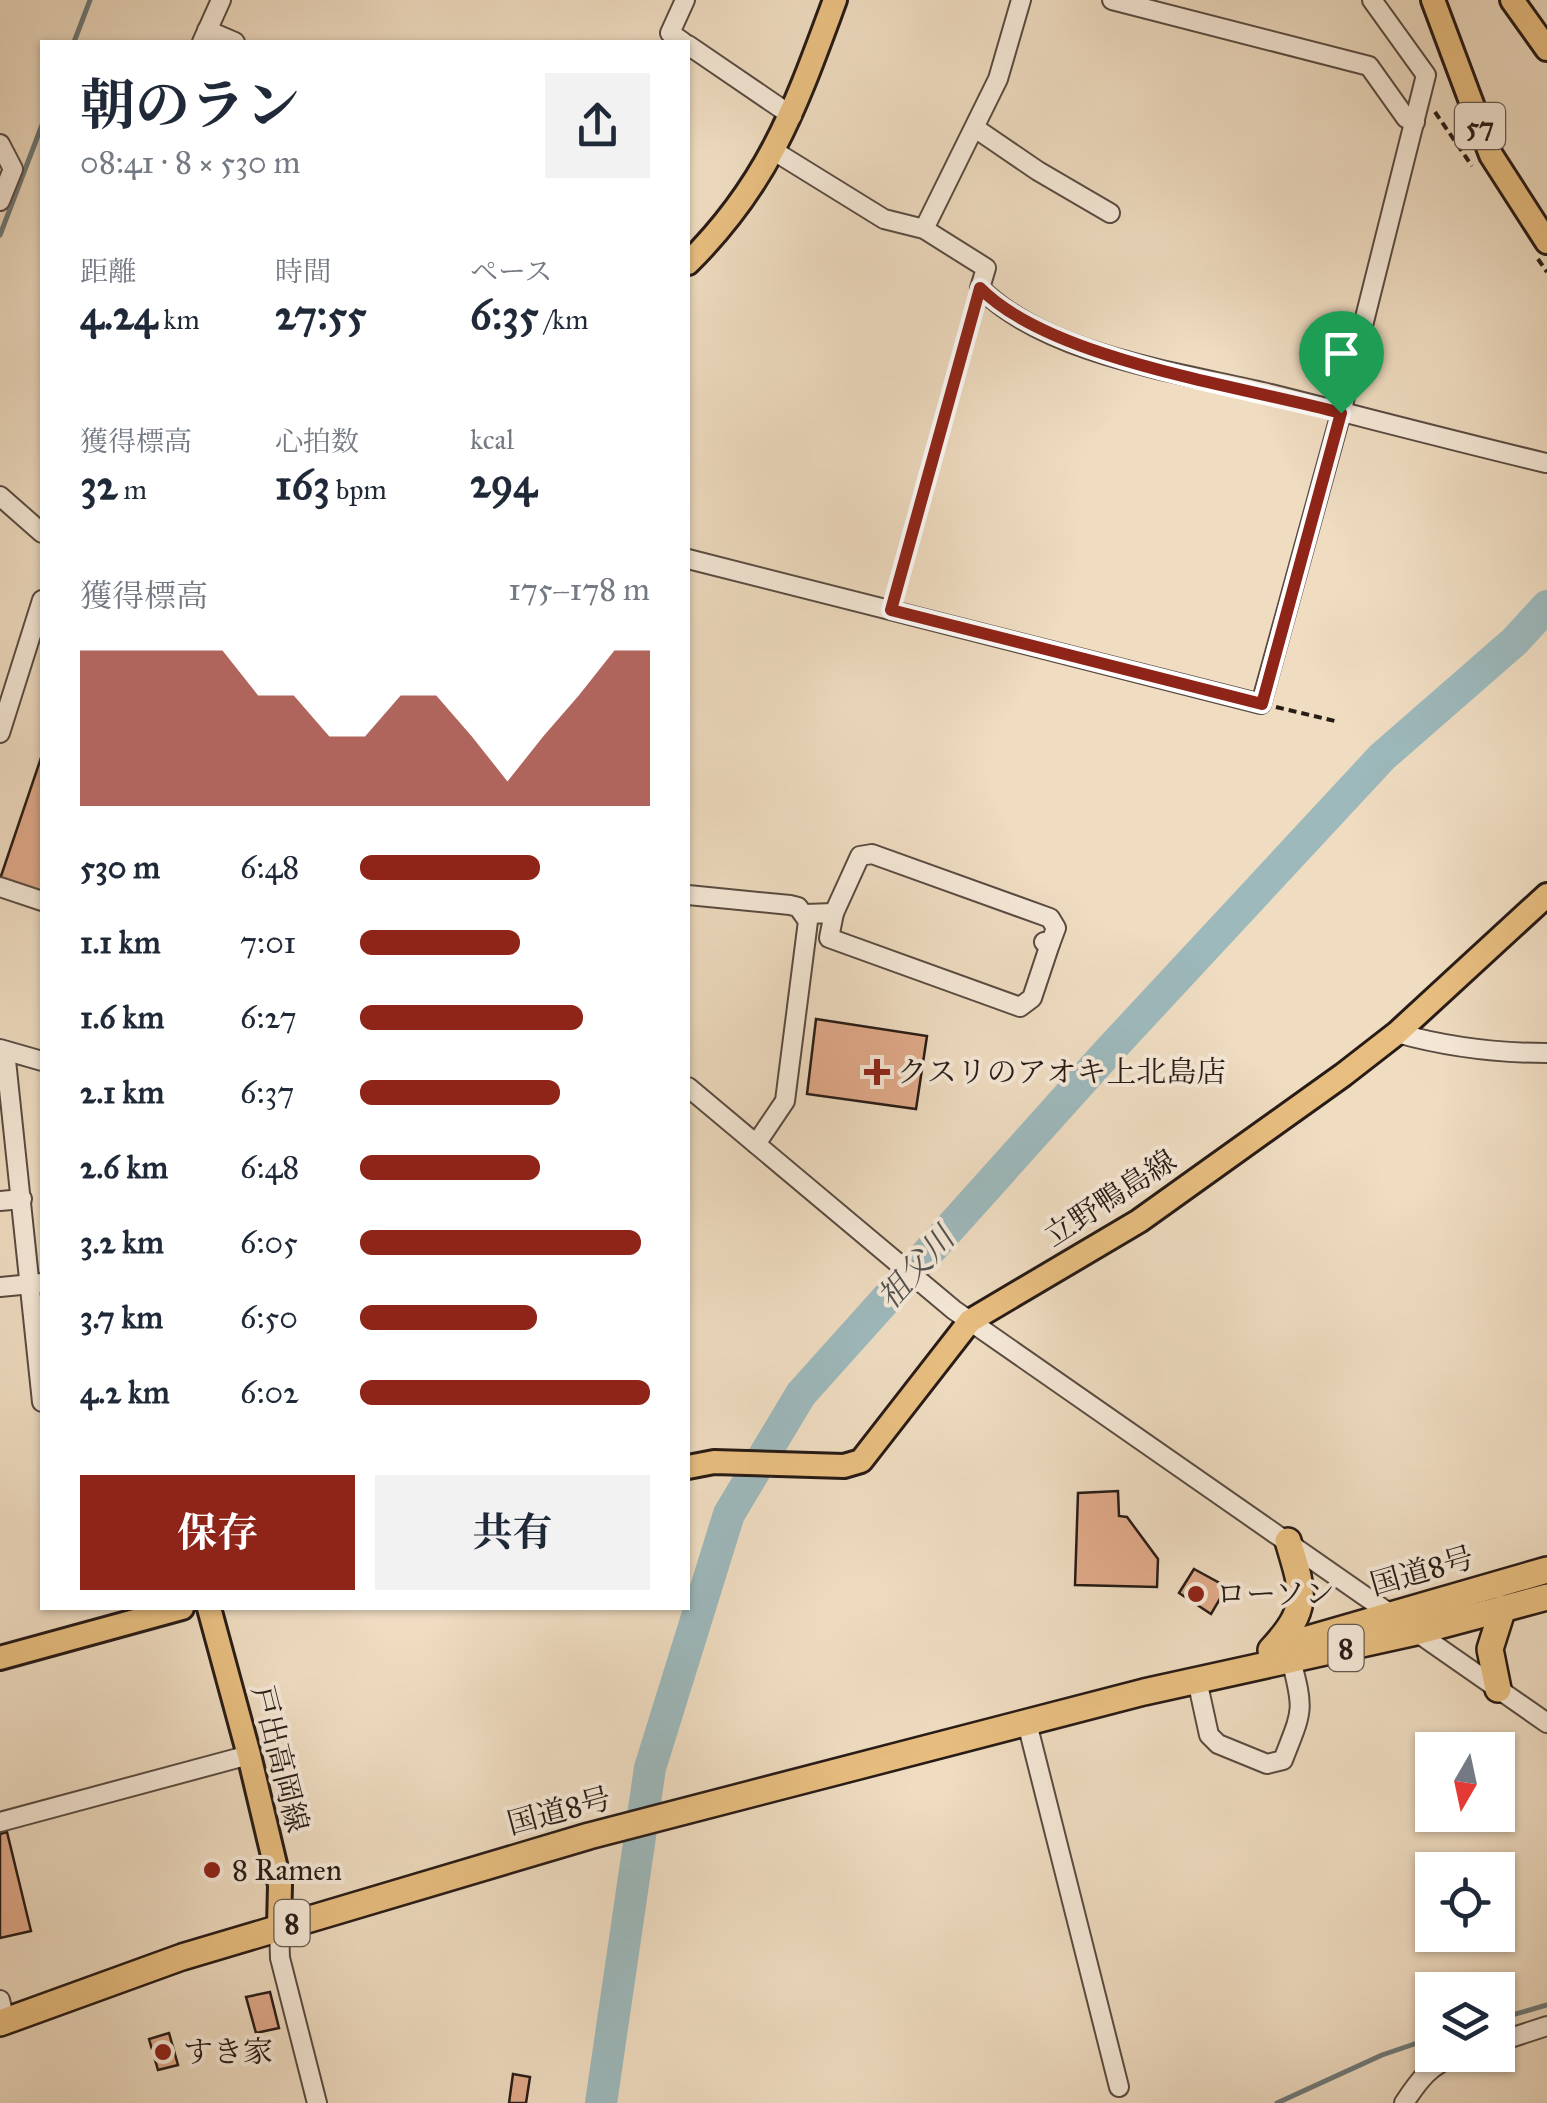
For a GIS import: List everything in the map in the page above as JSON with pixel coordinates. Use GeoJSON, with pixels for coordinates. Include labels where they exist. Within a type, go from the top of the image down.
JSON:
{"type":"FeatureCollection","features":[{"type":"Feature","properties":{"kind":"highway"},"geometry":{"type":"LineString","coordinates":[[1281,1655],[1300,1602],[1298,1576],[1288,1542]]}},
{"type":"Feature","properties":{"kind":"highway","name":"国道8号"},"geometry":{"type":"LineString","coordinates":[[1144,1692],[1281,1655],[1389,1614],[1547,1570]]}},
{"type":"Feature","properties":{"kind":"highway","name":"国道8号"},"geometry":{"type":"LineString","coordinates":[[2,2015],[279,1927],[589,1836],[1281,1655],[1416,1632],[1547,1597]]}},
{"type":"Feature","properties":{"kind":"highway"},"geometry":{"type":"LineString","coordinates":[[1498,1689],[1490,1648],[1504,1608]]}},
{"type":"Feature","properties":{"kind":"main road"},"geometry":{"type":"LineString","coordinates":[[693,251],[752,188],[774,152],[792,116],[836,0]]}},
{"type":"Feature","properties":{"kind":"main road","name":"57"},"geometry":{"type":"LineString","coordinates":[[1433,0],[1491,155],[1542,250]]}},
{"type":"Feature","properties":{"kind":"main road"},"geometry":{"type":"LineString","coordinates":[[1512,0],[1547,50]]}},
{"type":"Feature","properties":{"kind":"main road","name":"立野鴨島線"},"geometry":{"type":"LineString","coordinates":[[690,1467],[714,1462],[844,1466],[861,1461],[962,1316],[1138,1220],[1398,1033],[1547,895]]}},
{"type":"Feature","properties":{"kind":"main road"},"geometry":{"type":"LineString","coordinates":[[0,1658],[175,1610]]}},
{"type":"Feature","properties":{"kind":"main road","name":"戸出高岡線"},"geometry":{"type":"LineString","coordinates":[[209,1610],[280,1885],[279,1927]]}},
{"type":"Feature","properties":{"kind":"street"},"geometry":{"type":"LineString","coordinates":[[204,36],[220,0]]}},
{"type":"Feature","properties":{"kind":"street"},"geometry":{"type":"LineString","coordinates":[[680,40],[670,34],[685,0]]}},
{"type":"Feature","properties":{"kind":"street"},"geometry":{"type":"LineString","coordinates":[[924,229],[998,79],[1021,0]]}},
{"type":"Feature","properties":{"kind":"street"},"geometry":{"type":"LineString","coordinates":[[1112,0],[1177,8],[1369,66],[1406,118],[1415,122]]}},
{"type":"Feature","properties":{"kind":"street"},"geometry":{"type":"LineString","coordinates":[[690,560],[1262,704],[1341,413],[1426,75],[1372,0]]}},
{"type":"Feature","properties":{"kind":"street"},"geometry":{"type":"LineString","coordinates":[[690,47],[792,116]]}},
{"type":"Feature","properties":{"kind":"street"},"geometry":{"type":"LineString","coordinates":[[974,128],[1110,213]]}},
{"type":"Feature","properties":{"kind":"street"},"geometry":{"type":"LineString","coordinates":[[0,144],[13,169],[0,201]]}},
{"type":"Feature","properties":{"kind":"street"},"geometry":{"type":"LineString","coordinates":[[774,152],[884,220],[924,229],[986,268],[980,288],[1000,308],[1069,342],[1546,463]]}},
{"type":"Feature","properties":{"kind":"street"},"geometry":{"type":"LineString","coordinates":[[0,496],[40,531]]}},
{"type":"Feature","properties":{"kind":"street"},"geometry":{"type":"LineString","coordinates":[[0,733],[40,606]]}},
{"type":"Feature","properties":{"kind":"street"},"geometry":{"type":"LineString","coordinates":[[872,854],[1050,918],[1056,928],[1047,943],[1032,998],[1020,1007],[829,938],[834,913],[860,856],[872,854]]}},
{"type":"Feature","properties":{"kind":"street"},"geometry":{"type":"LineString","coordinates":[[0,888],[40,900]]}},
{"type":"Feature","properties":{"kind":"street"},"geometry":{"type":"LineString","coordinates":[[690,894],[790,905],[805,914],[808,921],[786,1100],[756,1144]]}},
{"type":"Feature","properties":{"kind":"street"},"geometry":{"type":"LineString","coordinates":[[805,914],[834,913]]}},
{"type":"Feature","properties":{"kind":"street"},"geometry":{"type":"LineString","coordinates":[[1398,1033],[1501,1054],[1547,1053]]}},
{"type":"Feature","properties":{"kind":"street"},"geometry":{"type":"LineString","coordinates":[[40,1060],[2,1050],[37,1283],[40,1354]]}},
{"type":"Feature","properties":{"kind":"street"},"geometry":{"type":"LineString","coordinates":[[690,1089],[962,1316],[1547,1723]]}},
{"type":"Feature","properties":{"kind":"street"},"geometry":{"type":"LineString","coordinates":[[0,1201],[22,1199]]}},
{"type":"Feature","properties":{"kind":"street"},"geometry":{"type":"LineString","coordinates":[[0,1287],[37,1283]]}},
{"type":"Feature","properties":{"kind":"street"},"geometry":{"type":"LineString","coordinates":[[1196,1680],[1210,1734],[1218,1744],[1267,1764],[1283,1760],[1301,1719],[1281,1655]]}},
{"type":"Feature","properties":{"kind":"street"},"geometry":{"type":"LineString","coordinates":[[1027,1723],[1119,2087]]}},
{"type":"Feature","properties":{"kind":"street"},"geometry":{"type":"LineString","coordinates":[[0,1822],[249,1755]]}},
{"type":"Feature","properties":{"kind":"street"},"geometry":{"type":"LineString","coordinates":[[279,1927],[280,1958],[316,2103]]}},
{"type":"Feature","properties":{"kind":"street"},"geometry":{"type":"LineString","coordinates":[[1515,2036],[1547,2026]]}},
{"type":"Feature","properties":{"kind":"street"},"geometry":{"type":"LineString","coordinates":[[1404,2103],[1427,2072]]}},
{"type":"Feature","properties":{"kind":"path"},"geometry":{"type":"LineString","coordinates":[[1422,92],[1474,168]]}},
{"type":"Feature","properties":{"kind":"path"},"geometry":{"type":"LineString","coordinates":[[1542,250],[1547,272]]}},
{"type":"Feature","properties":{"kind":"path"},"geometry":{"type":"LineString","coordinates":[[891,610],[980,288]]}},
{"type":"Feature","properties":{"kind":"path"},"geometry":{"type":"LineString","coordinates":[[1262,704],[1339,722]]}},
{"type":"Feature","properties":{"kind":"building"},"geometry":{"type":"Polygon","coordinates":[[[40,761],[40,893],[0,879],[40,761]]]}},
{"type":"Feature","properties":{"kind":"building"},"geometry":{"type":"Polygon","coordinates":[[[816,1019],[927,1036],[916,1109],[807,1094],[816,1019]]]}},
{"type":"Feature","properties":{"kind":"building"},"geometry":{"type":"Polygon","coordinates":[[[1118,1491],[1119,1516],[1127,1517],[1158,1559],[1157,1587],[1075,1585],[1078,1493],[1118,1491]]]}},
{"type":"Feature","properties":{"kind":"building"},"geometry":{"type":"Polygon","coordinates":[[[1194,1569],[1227,1587],[1211,1614],[1179,1593],[1194,1569]]]}},
{"type":"Feature","properties":{"kind":"building"},"geometry":{"type":"Polygon","coordinates":[[[7,1832],[31,1931],[0,1938],[0,1834],[7,1832]]]}},
{"type":"Feature","properties":{"kind":"building"},"geometry":{"type":"Polygon","coordinates":[[[270,1992],[279,2028],[256,2033],[246,1997],[270,1992]]]}},
{"type":"Feature","properties":{"kind":"building","name":"すき家"},"geometry":{"type":"Polygon","coordinates":[[[169,2033],[178,2065],[158,2070],[149,2039],[169,2033]]]}},
{"type":"Feature","properties":{"kind":"building"},"geometry":{"type":"Polygon","coordinates":[[[513,2074],[530,2077],[526,2103],[509,2103],[513,2074]]]}},
{"type":"Feature","properties":{"kind":"waterway"},"geometry":{"type":"LineString","coordinates":[[75,40],[90,0]]}},
{"type":"Feature","properties":{"kind":"waterway"},"geometry":{"type":"LineString","coordinates":[[0,235],[40,130]]}},
{"type":"Feature","properties":{"kind":"waterway","name":"祖父川"},"geometry":{"type":"LineString","coordinates":[[601,2103],[650,1768],[729,1514],[801,1394],[1107,1053],[1382,757],[1515,641],[1547,606]]}},
{"type":"Feature","properties":{"kind":"waterway"},"geometry":{"type":"LineString","coordinates":[[1515,2014],[1547,2005]]}},
{"type":"Feature","properties":{"kind":"waterway"},"geometry":{"type":"LineString","coordinates":[[1277,2103],[1415,2044]]}},
{"type":"Feature","properties":{"kind":"place","name":"クスリのアオキ上北島店"},"geometry":{"type":"Point","coordinates":[877,1072]}},
{"type":"Feature","properties":{"kind":"place","name":"ローソン"},"geometry":{"type":"Point","coordinates":[1196,1594]}},
{"type":"Feature","properties":{"kind":"place","name":"8 Ramen"},"geometry":{"type":"Point","coordinates":[212,1870]}},
{"type":"Feature","properties":{"kind":"place","name":"すき家"},"geometry":{"type":"Point","coordinates":[163,2052]}},
{"type":"Feature","properties":{"kind":"route"},"geometry":{"type":"LineString","coordinates":[[980,288],[1000,308],[1069,342],[1341,413],[1262,704],[891,610],[980,288]]}}]}
